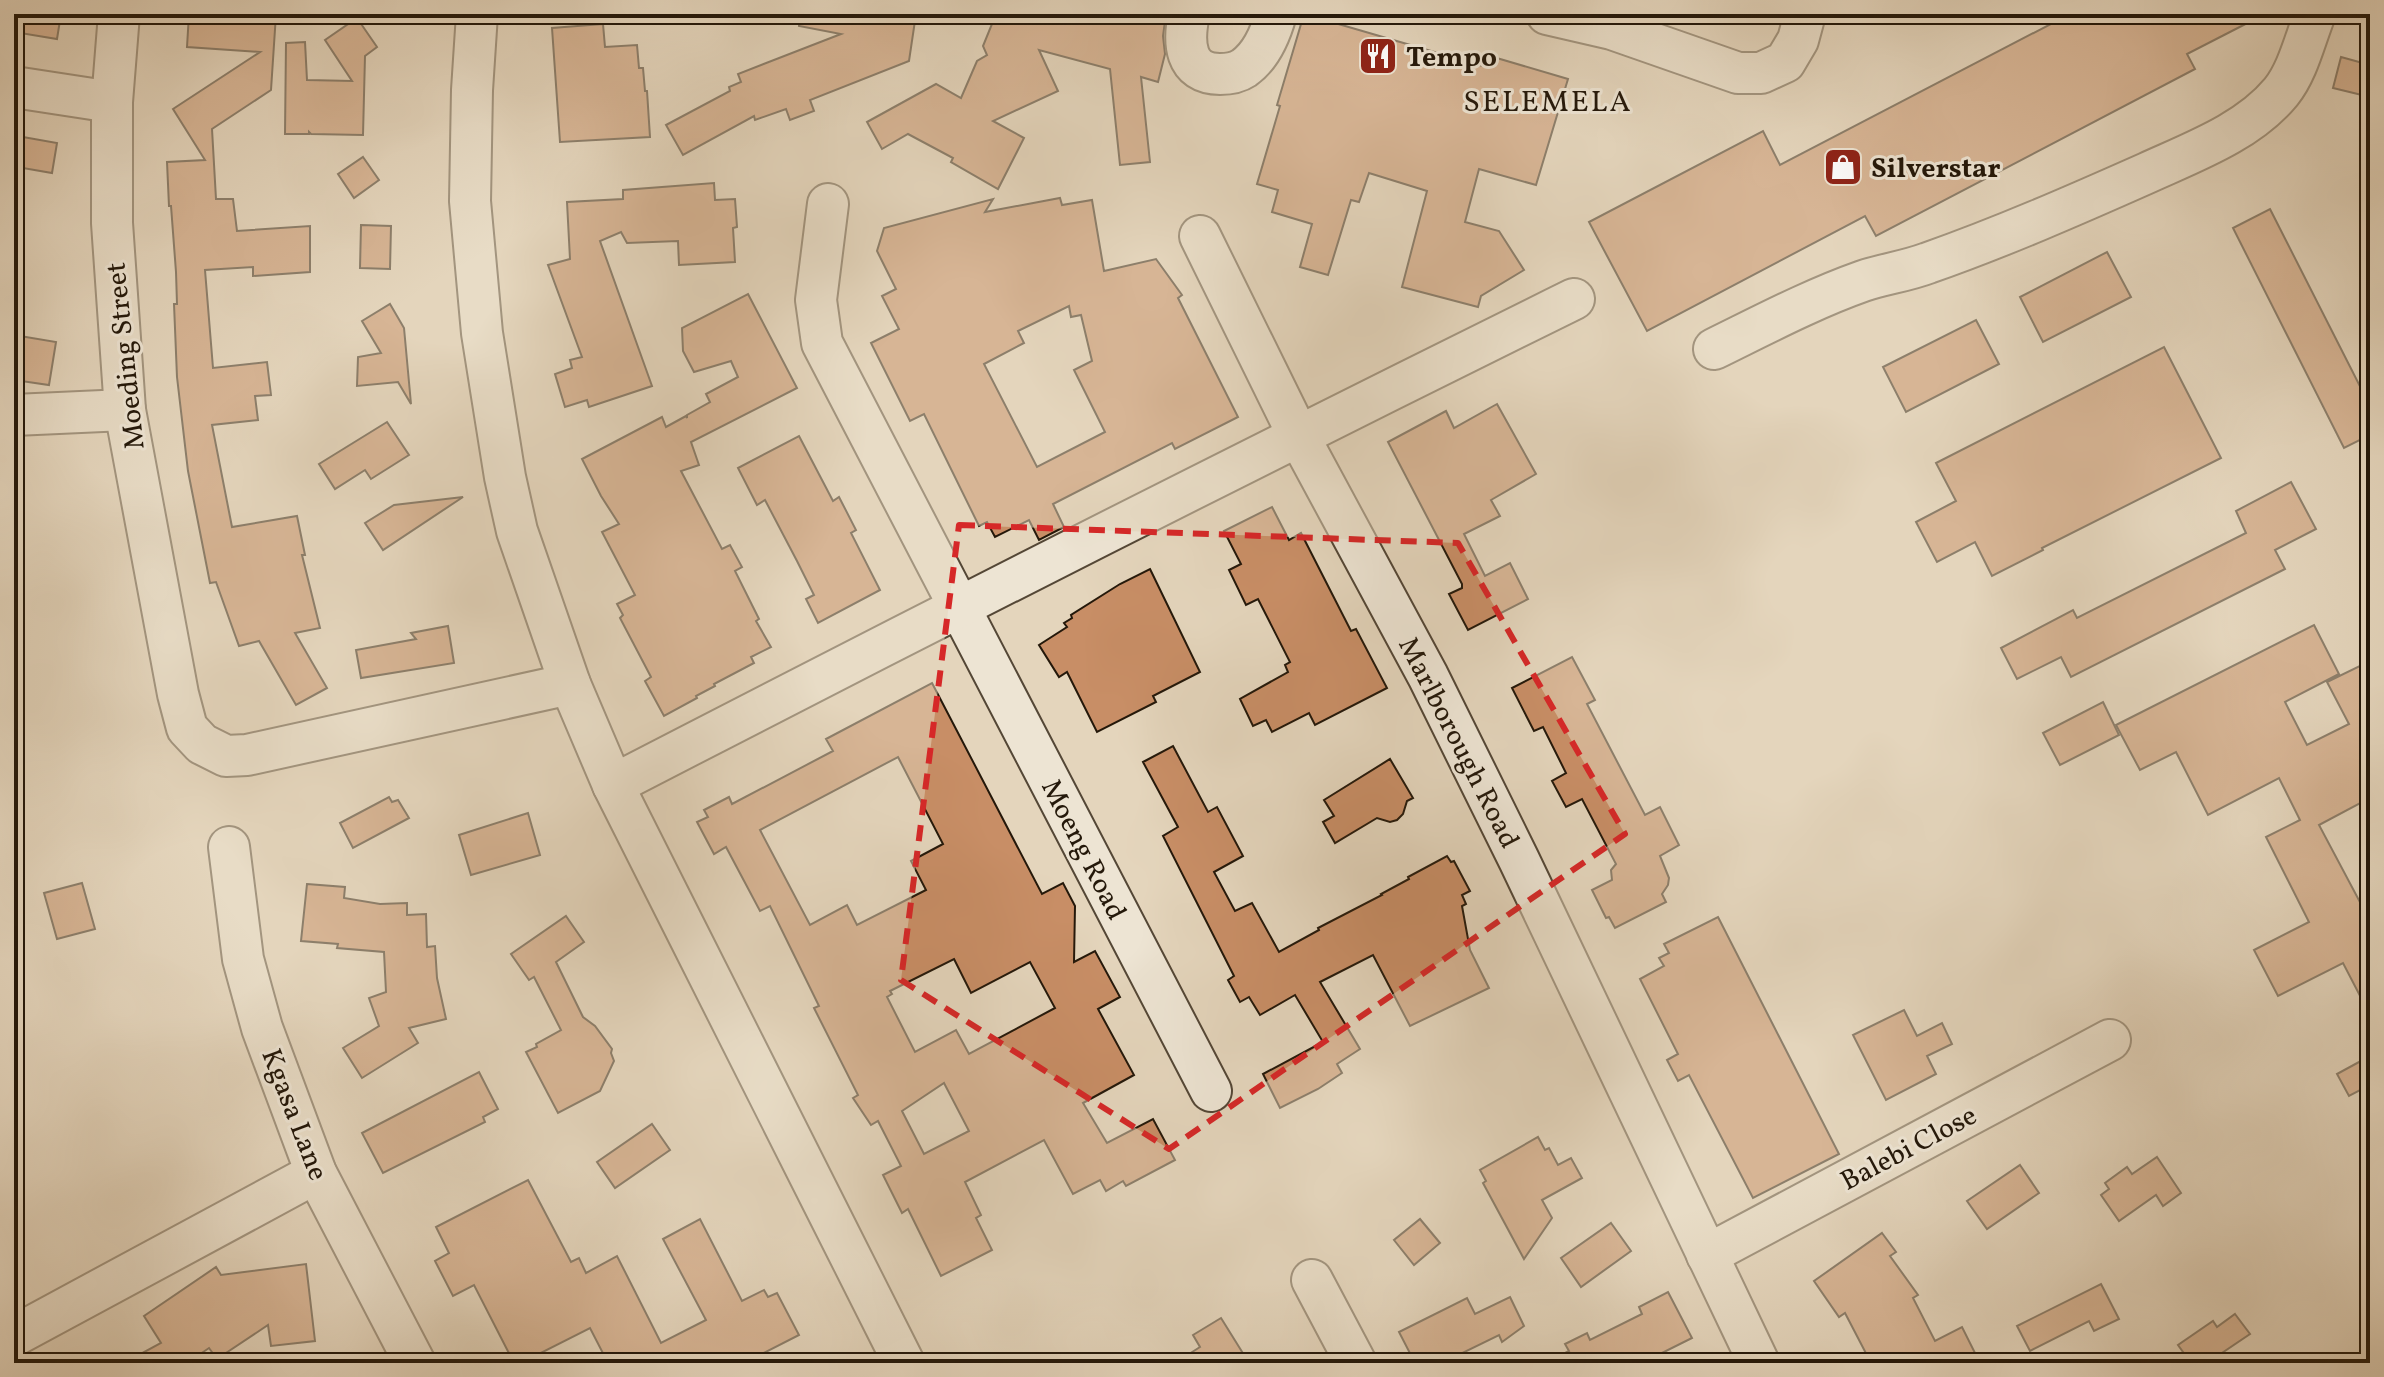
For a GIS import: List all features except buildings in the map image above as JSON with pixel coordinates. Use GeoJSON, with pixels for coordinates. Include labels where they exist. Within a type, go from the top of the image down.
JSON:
{"type":"FeatureCollection","features":[{"type":"Feature","properties":{"kind":"street","name":"Moeding Street"},"geometry":{"type":"LineString","coordinates":[[119,14],[112,102],[112,223],[125,410],[187,728],[202,744],[226,756],[247,755],[570,684]]}},
{"type":"Feature","properties":{"kind":"street"},"geometry":{"type":"LineString","coordinates":[[477,14],[470,201],[482,333],[505,477],[517,531],[570,684],[613,785],[904,1363]]}},
{"type":"Feature","properties":{"kind":"street"},"geometry":{"type":"LineString","coordinates":[[1189,14],[1186,47],[1193,62],[1201,71],[1230,74],[1244,68],[1261,49],[1276,14]]}},
{"type":"Feature","properties":{"kind":"street"},"geometry":{"type":"LineString","coordinates":[[1547,14],[1616,21],[1738,73],[1761,73],[1785,62],[1798,40],[1805,14]]}},
{"type":"Feature","properties":{"kind":"street"},"geometry":{"type":"LineString","coordinates":[[1714,349],[1826,295],[1924,265],[2012,231],[2225,136],[2257,114],[2282,90],[2296,64],[2315,14]]}},
{"type":"Feature","properties":{"kind":"street"},"geometry":{"type":"LineString","coordinates":[[14,87],[112,102]]}},
{"type":"Feature","properties":{"kind":"street","name":"Moeng Road"},"geometry":{"type":"LineString","coordinates":[[828,204],[816,300],[822,343],[1211,1091]]}},
{"type":"Feature","properties":{"kind":"street","name":"Marlborough Road"},"geometry":{"type":"LineString","coordinates":[[1200,236],[1298,435],[1428,676],[1759,1363]]}},
{"type":"Feature","properties":{"kind":"street"},"geometry":{"type":"LineString","coordinates":[[613,785],[959,606],[1574,299]]}},
{"type":"Feature","properties":{"kind":"street"},"geometry":{"type":"LineString","coordinates":[[14,415],[125,410]]}},
{"type":"Feature","properties":{"kind":"street","name":"Kgasa Lane"},"geometry":{"type":"LineString","coordinates":[[229,847],[243,959],[262,1028],[316,1173],[415,1363]]}},
{"type":"Feature","properties":{"kind":"street","name":"Balebi Close"},"geometry":{"type":"LineString","coordinates":[[1707,1255],[2110,1040]]}},
{"type":"Feature","properties":{"kind":"street"},"geometry":{"type":"LineString","coordinates":[[14,1336],[316,1173]]}},
{"type":"Feature","properties":{"kind":"street"},"geometry":{"type":"LineString","coordinates":[[1312,1280],[1356,1363]]}},
{"type":"Feature","properties":{"kind":"highlighted area"},"geometry":{"type":"Polygon","coordinates":[[[959,525],[1458,543],[1625,834],[1169,1149],[901,980],[959,525]]]}},
{"type":"Feature","properties":{"kind":"place","name":"Tempo"},"geometry":{"type":"Point","coordinates":[1378,56]}},
{"type":"Feature","properties":{"kind":"place","name":"Silverstar"},"geometry":{"type":"Point","coordinates":[1843,167]}},
{"type":"Feature","properties":{"kind":"district","name":"SELEMELA"},"geometry":{"type":"Point","coordinates":[1548,101]}}]}
